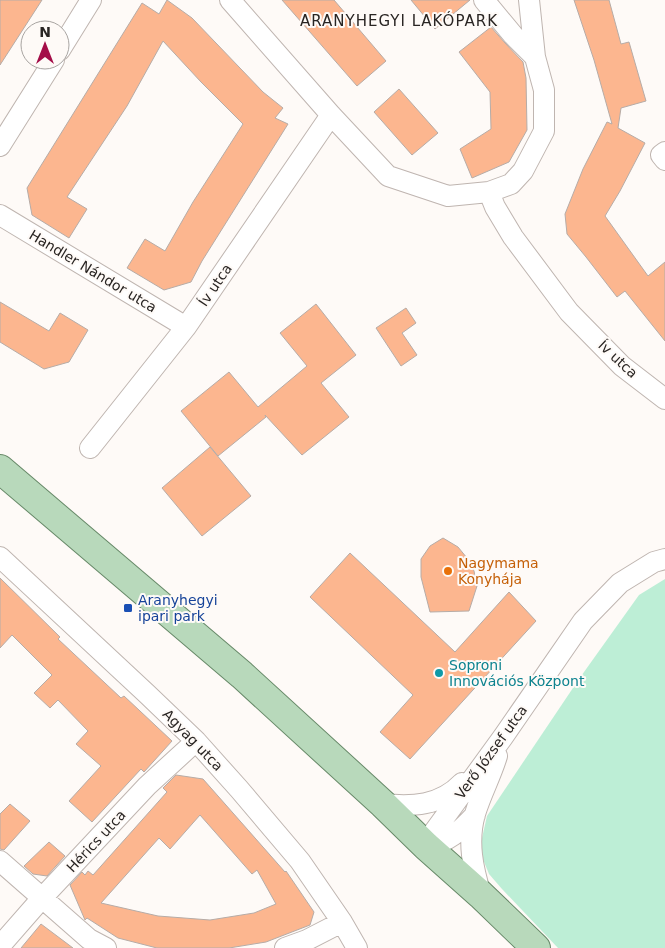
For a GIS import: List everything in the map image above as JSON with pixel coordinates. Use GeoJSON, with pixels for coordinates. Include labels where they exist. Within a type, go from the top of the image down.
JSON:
{"type":"FeatureCollection","features":[{"type":"Feature","properties":{"kind":"main road"},"geometry":{"type":"LineString","coordinates":[[0,469],[242,675],[536,948]]}},
{"type":"Feature","properties":{"kind":"street"},"geometry":{"type":"LineString","coordinates":[[70,34],[91,0]]}},
{"type":"Feature","properties":{"kind":"street"},"geometry":{"type":"LineString","coordinates":[[230,0],[388,176],[448,196],[489,192],[511,184],[523,171],[544,131],[544,90],[535,57],[529,0]]}},
{"type":"Feature","properties":{"kind":"street"},"geometry":{"type":"LineString","coordinates":[[484,0],[513,35],[535,57]]}},
{"type":"Feature","properties":{"kind":"street"},"geometry":{"type":"LineString","coordinates":[[0,146],[48,70]]}},
{"type":"Feature","properties":{"kind":"street","name":"Ív utca"},"geometry":{"type":"LineString","coordinates":[[90,448],[186,327],[331,114]]}},
{"type":"Feature","properties":{"kind":"street"},"geometry":{"type":"LineString","coordinates":[[665,152],[661,155],[665,160]]}},
{"type":"Feature","properties":{"kind":"street","name":"Ív utca"},"geometry":{"type":"LineString","coordinates":[[489,192],[495,207],[513,237],[569,312],[622,366],[665,400]]}},
{"type":"Feature","properties":{"kind":"street","name":"Handler Nándor utca"},"geometry":{"type":"LineString","coordinates":[[0,215],[186,327]]}},
{"type":"Feature","properties":{"kind":"street","name":"Agyag utca"},"geometry":{"type":"LineString","coordinates":[[0,557],[147,694],[240,789],[300,861],[342,922],[357,948]]}},
{"type":"Feature","properties":{"kind":"street","name":"Verő József utca"},"geometry":{"type":"LineString","coordinates":[[426,846],[431,836],[503,737],[583,621],[620,583],[654,562],[665,559]]}},
{"type":"Feature","properties":{"kind":"street"},"geometry":{"type":"LineString","coordinates":[[383,804],[401,806],[425,804],[452,793],[503,737]]}},
{"type":"Feature","properties":{"kind":"street"},"geometry":{"type":"LineString","coordinates":[[481,895],[473,870],[471,841],[475,815],[493,770],[503,737]]}},
{"type":"Feature","properties":{"kind":"street","name":"Hérics utca"},"geometry":{"type":"LineString","coordinates":[[0,946],[42,898],[147,786],[196,742]]}},
{"type":"Feature","properties":{"kind":"street"},"geometry":{"type":"LineString","coordinates":[[426,846],[440,844],[458,833],[475,815]]}},
{"type":"Feature","properties":{"kind":"street"},"geometry":{"type":"LineString","coordinates":[[0,861],[89,939],[106,948]]}},
{"type":"Feature","properties":{"kind":"street"},"geometry":{"type":"LineString","coordinates":[[285,948],[307,940],[342,922]]}},
{"type":"Feature","properties":{"kind":"green space"},"geometry":{"type":"Polygon","coordinates":[[[665,579],[665,948],[558,948],[489,874],[482,857],[482,838],[487,816],[579,679],[639,595],[665,579]]]}},
{"type":"Feature","properties":{"kind":"building"},"geometry":{"type":"Polygon","coordinates":[[[0,0],[42,0],[29,20],[20,20],[20,34],[0,65],[0,0]]]}},
{"type":"Feature","properties":{"kind":"building"},"geometry":{"type":"Polygon","coordinates":[[[167,0],[192,18],[263,92],[283,108],[275,118],[288,124],[202,261],[191,282],[164,290],[127,268],[145,239],[165,251],[193,202],[243,124],[163,41],[127,106],[67,197],[87,209],[69,238],[32,215],[27,188],[142,3],[159,14],[167,0]]]}},
{"type":"Feature","properties":{"kind":"building"},"geometry":{"type":"Polygon","coordinates":[[[282,0],[334,0],[386,61],[357,86],[282,0]]]}},
{"type":"Feature","properties":{"kind":"building"},"geometry":{"type":"Polygon","coordinates":[[[411,0],[470,0],[435,29],[411,0]]]}},
{"type":"Feature","properties":{"kind":"building"},"geometry":{"type":"Polygon","coordinates":[[[574,0],[609,0],[621,44],[629,42],[646,101],[621,108],[618,128],[645,143],[605,216],[648,276],[665,262],[665,341],[625,291],[617,297],[567,234],[565,214],[583,169],[607,122],[612,124],[594,60],[574,0]]]}},
{"type":"Feature","properties":{"kind":"building"},"geometry":{"type":"Polygon","coordinates":[[[491,27],[523,62],[526,78],[527,130],[509,162],[472,178],[460,149],[491,129],[490,92],[459,52],[491,27]]]}},
{"type":"Feature","properties":{"kind":"building"},"geometry":{"type":"Polygon","coordinates":[[[399,89],[438,133],[412,155],[374,112],[399,89]]]}},
{"type":"Feature","properties":{"kind":"building"},"geometry":{"type":"Polygon","coordinates":[[[0,302],[49,331],[60,313],[88,330],[69,362],[44,369],[0,342],[0,302]]]}},
{"type":"Feature","properties":{"kind":"building"},"geometry":{"type":"Polygon","coordinates":[[[316,304],[356,355],[321,383],[349,417],[302,455],[265,415],[266,417],[218,456],[181,411],[229,372],[258,407],[307,366],[280,333],[316,304]]]}},
{"type":"Feature","properties":{"kind":"building"},"geometry":{"type":"Polygon","coordinates":[[[406,308],[416,323],[402,333],[417,355],[401,366],[376,328],[406,308]]]}},
{"type":"Feature","properties":{"kind":"building"},"geometry":{"type":"Polygon","coordinates":[[[210,447],[251,496],[202,536],[162,488],[210,447]]]}},
{"type":"Feature","properties":{"kind":"building"},"geometry":{"type":"Polygon","coordinates":[[[443,538],[458,547],[474,571],[477,586],[469,611],[430,612],[421,577],[421,559],[430,546],[443,538]]]}},
{"type":"Feature","properties":{"kind":"building","name":"Soproni Innovációs Központ"},"geometry":{"type":"Polygon","coordinates":[[[350,553],[455,652],[509,592],[536,621],[410,759],[380,732],[413,695],[310,597],[350,553]]]}},
{"type":"Feature","properties":{"kind":"building"},"geometry":{"type":"Polygon","coordinates":[[[0,578],[60,637],[58,639],[121,698],[124,696],[172,741],[144,772],[141,769],[92,822],[69,801],[101,766],[76,744],[88,731],[58,700],[50,708],[34,693],[52,675],[12,635],[0,648],[0,578]]]}},
{"type":"Feature","properties":{"kind":"building"},"geometry":{"type":"Polygon","coordinates":[[[176,775],[203,779],[286,871],[314,912],[310,925],[266,942],[229,948],[157,948],[118,938],[87,918],[85,920],[70,885],[82,872],[85,875],[88,871],[93,875],[167,792],[163,788],[176,775]],[[200,815],[170,849],[159,838],[101,903],[158,916],[210,920],[254,913],[276,904],[257,870],[252,874],[200,815]]]}},
{"type":"Feature","properties":{"kind":"building"},"geometry":{"type":"Polygon","coordinates":[[[10,804],[30,821],[4,850],[0,849],[0,814],[10,804]]]}},
{"type":"Feature","properties":{"kind":"building"},"geometry":{"type":"Polygon","coordinates":[[[49,842],[65,856],[47,876],[33,874],[24,866],[49,842]]]}},
{"type":"Feature","properties":{"kind":"building"},"geometry":{"type":"Polygon","coordinates":[[[41,924],[73,948],[21,948],[41,924]]]}},
{"type":"Feature","properties":{"kind":"place","name":"Nagymama Konyhája"},"geometry":{"type":"Point","coordinates":[448,571]}},
{"type":"Feature","properties":{"kind":"place","name":"Aranyhegyi ipari park"},"geometry":{"type":"Point","coordinates":[128,608]}},
{"type":"Feature","properties":{"kind":"place","name":"Soproni Innovációs Központ"},"geometry":{"type":"Point","coordinates":[439,673]}},
{"type":"Feature","properties":{"kind":"district","name":"ARANYHEGYI LAKÓPARK"},"geometry":{"type":"Point","coordinates":[399,21]}}]}
